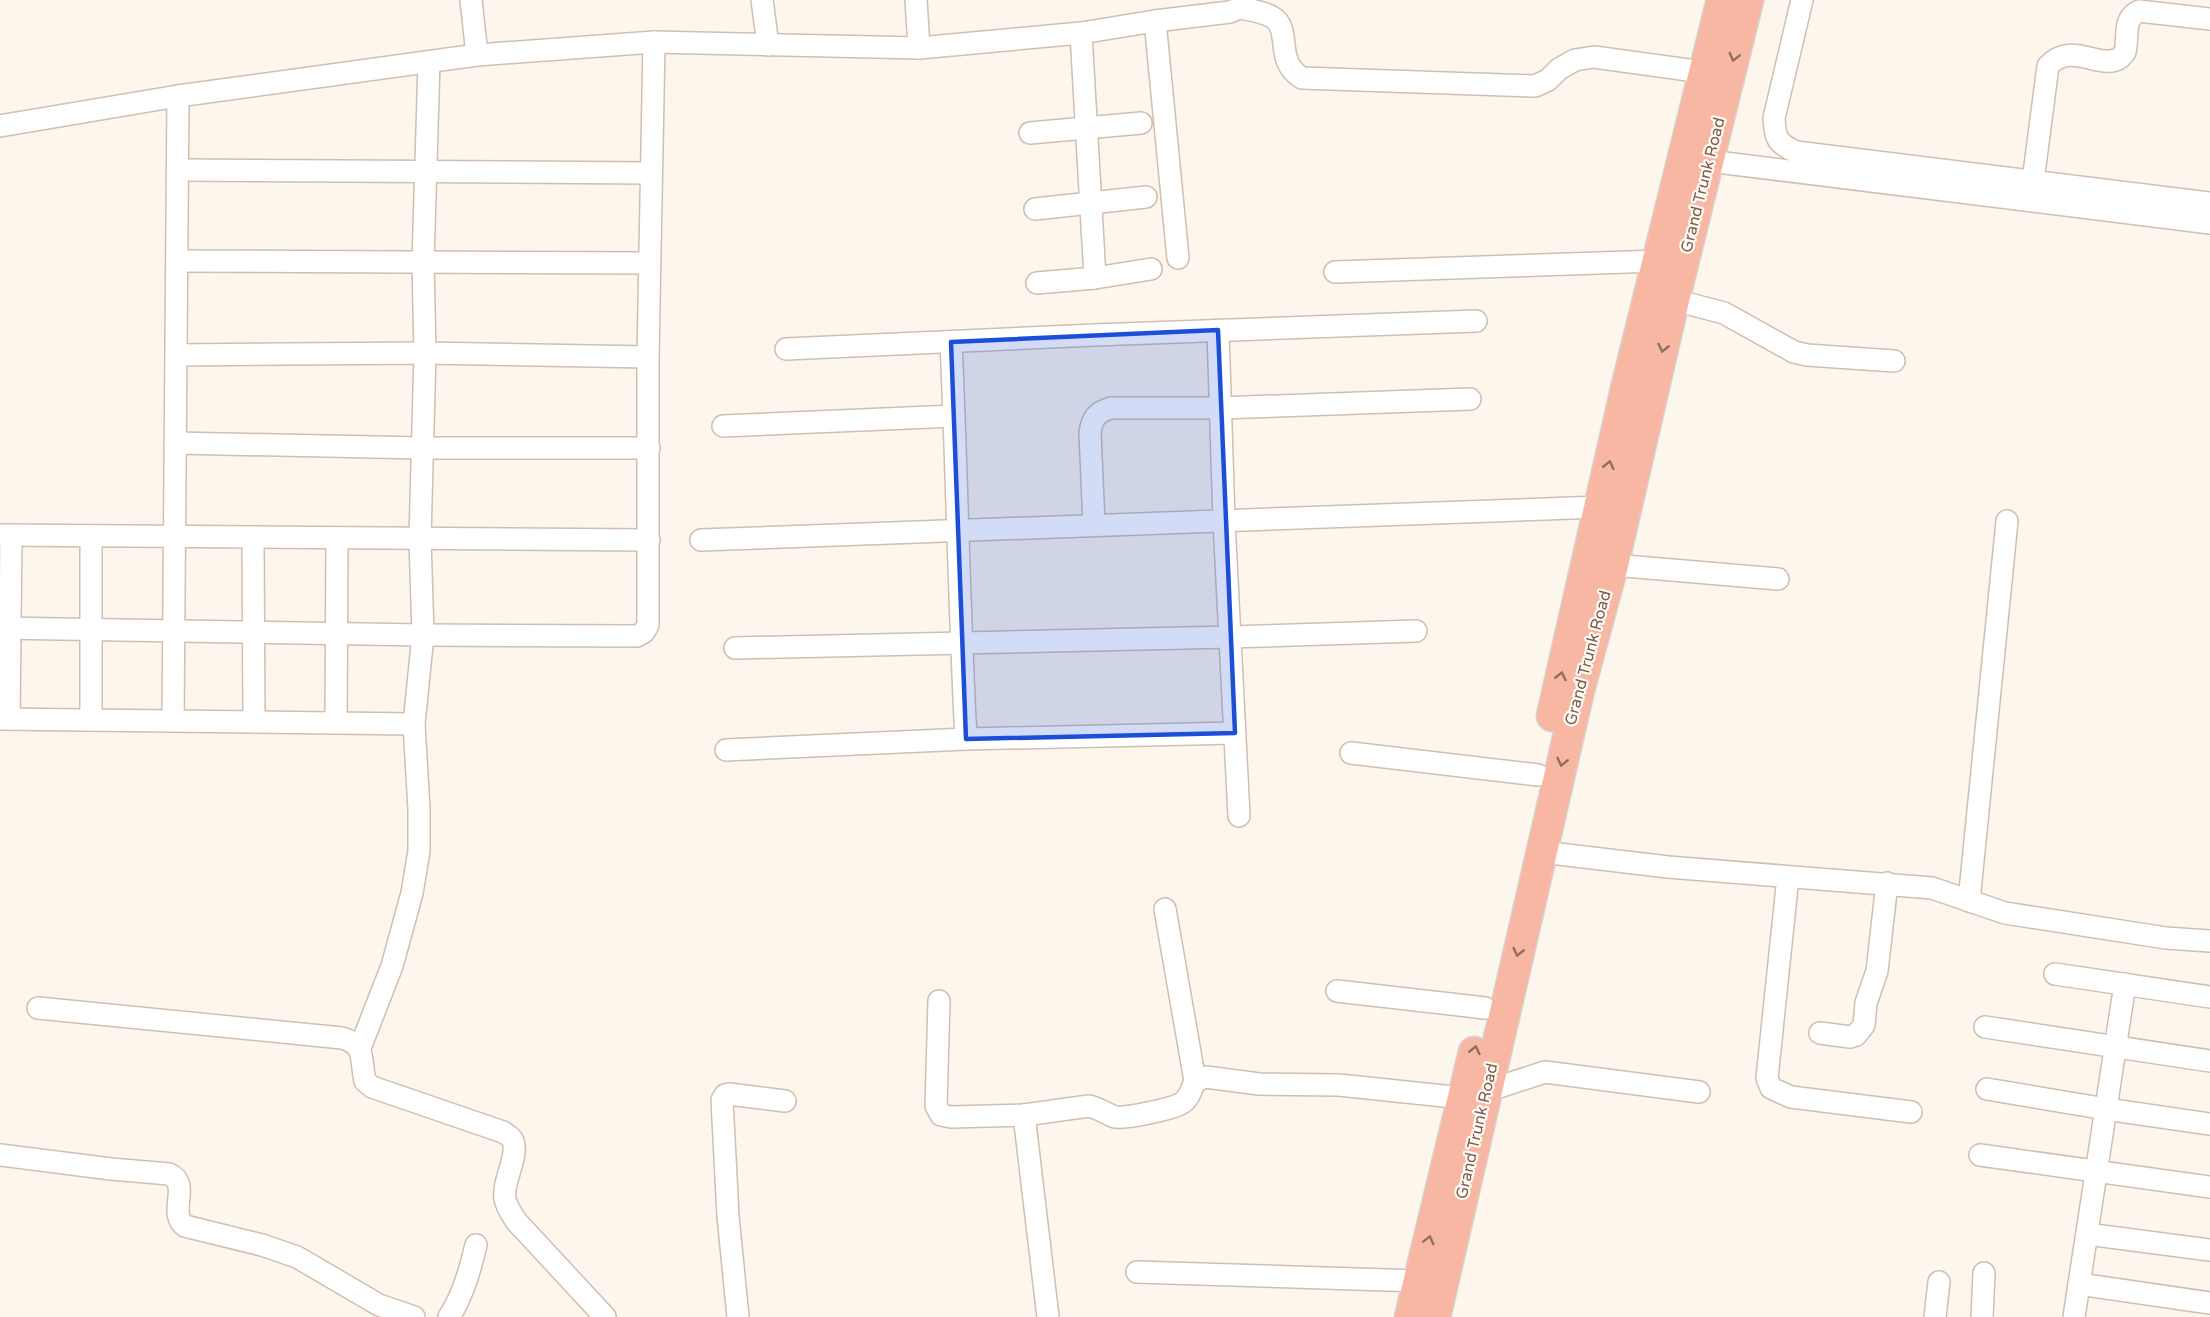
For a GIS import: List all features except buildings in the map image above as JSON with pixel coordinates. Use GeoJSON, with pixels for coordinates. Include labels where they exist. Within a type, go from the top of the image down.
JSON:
{"type":"FeatureCollection","features":[{"type":"Feature","properties":{"kind":"highway","name":"Grand Trunk Road"},"geometry":{"type":"LineString","coordinates":[[1435,1317],[1475,1094],[1485,1008],[1599,507],[1703,72],[1726,2]]}},
{"type":"Feature","properties":{"kind":"highway","name":"Grand Trunk Road"},"geometry":{"type":"LineString","coordinates":[[1410,1317],[1542,852],[1579,690],[1613,564],[1709,160],[1726,2]]}},
{"type":"Feature","properties":{"kind":"street"},"geometry":{"type":"LineString","coordinates":[[471,0],[477,55]]}},
{"type":"Feature","properties":{"kind":"street"},"geometry":{"type":"LineString","coordinates":[[762,0],[768,45]]}},
{"type":"Feature","properties":{"kind":"street"},"geometry":{"type":"LineString","coordinates":[[916,0],[919,48]]}},
{"type":"Feature","properties":{"kind":"street"},"geometry":{"type":"LineString","coordinates":[[1802,0],[1774,118],[1774,133],[1781,145],[1796,152],[2210,203]]}},
{"type":"Feature","properties":{"kind":"street"},"geometry":{"type":"LineString","coordinates":[[0,126],[178,96],[477,55],[654,42],[919,48],[1081,33],[1230,12],[1242,4],[1279,22],[1286,60],[1293,72],[1302,78],[1535,86],[1548,80],[1559,69],[1575,60],[1594,57],[1703,72]]}},
{"type":"Feature","properties":{"kind":"street"},"geometry":{"type":"LineString","coordinates":[[2033,181],[2048,66],[2054,59],[2064,55],[2109,61],[2118,59],[2125,52],[2128,22],[2131,15],[2139,11],[2210,19]]}},
{"type":"Feature","properties":{"kind":"street"},"geometry":{"type":"LineString","coordinates":[[1155,21],[1178,258]]}},
{"type":"Feature","properties":{"kind":"street"},"geometry":{"type":"LineString","coordinates":[[1081,33],[1095,278]]}},
{"type":"Feature","properties":{"kind":"street"},"geometry":{"type":"LineString","coordinates":[[5,628],[423,635],[637,636],[645,632],[648,625],[648,357],[654,42]]}},
{"type":"Feature","properties":{"kind":"street"},"geometry":{"type":"LineString","coordinates":[[429,62],[423,262],[425,353],[420,539],[423,635],[414,724],[419,850],[412,893],[392,966],[360,1048],[365,1081],[372,1087],[510,1136],[514,1150],[505,1188],[508,1208],[516,1221],[605,1317]]}},
{"type":"Feature","properties":{"kind":"street"},"geometry":{"type":"LineString","coordinates":[[173,721],[178,96]]}},
{"type":"Feature","properties":{"kind":"street"},"geometry":{"type":"LineString","coordinates":[[1030,133],[1141,123]]}},
{"type":"Feature","properties":{"kind":"street"},"geometry":{"type":"LineString","coordinates":[[1709,160],[2210,223]]}},
{"type":"Feature","properties":{"kind":"street"},"geometry":{"type":"LineString","coordinates":[[178,170],[651,173]]}},
{"type":"Feature","properties":{"kind":"street"},"geometry":{"type":"LineString","coordinates":[[1035,209],[1146,197]]}},
{"type":"Feature","properties":{"kind":"street"},"geometry":{"type":"LineString","coordinates":[[177,261],[649,263]]}},
{"type":"Feature","properties":{"kind":"street"},"geometry":{"type":"LineString","coordinates":[[1335,272],[1658,261]]}},
{"type":"Feature","properties":{"kind":"street"},"geometry":{"type":"LineString","coordinates":[[1037,283],[1095,278],[1151,269]]}},
{"type":"Feature","properties":{"kind":"street"},"geometry":{"type":"LineString","coordinates":[[1674,300],[1724,313],[1794,352],[1807,355],[1894,361]]}},
{"type":"Feature","properties":{"kind":"street"},"geometry":{"type":"LineString","coordinates":[[786,349],[1476,321]]}},
{"type":"Feature","properties":{"kind":"street"},"geometry":{"type":"LineString","coordinates":[[1218,330],[1224,521],[1239,816]]}},
{"type":"Feature","properties":{"kind":"street"},"geometry":{"type":"LineString","coordinates":[[951,342],[966,739]]}},
{"type":"Feature","properties":{"kind":"street"},"geometry":{"type":"LineString","coordinates":[[176,355],[425,353],[648,357]]}},
{"type":"Feature","properties":{"kind":"street"},"geometry":{"type":"LineString","coordinates":[[1094,525],[1090,433],[1092,421],[1100,412],[1111,408],[1220,408],[1470,399]]}},
{"type":"Feature","properties":{"kind":"street"},"geometry":{"type":"LineString","coordinates":[[723,426],[954,416]]}},
{"type":"Feature","properties":{"kind":"street"},"geometry":{"type":"LineString","coordinates":[[175,443],[422,448],[649,448]]}},
{"type":"Feature","properties":{"kind":"street"},"geometry":{"type":"LineString","coordinates":[[701,540],[1599,507]]}},
{"type":"Feature","properties":{"kind":"street"},"geometry":{"type":"LineString","coordinates":[[1969,901],[2007,521]]}},
{"type":"Feature","properties":{"kind":"street"},"geometry":{"type":"LineString","coordinates":[[414,724],[4,719],[5,535],[649,540]]}},
{"type":"Feature","properties":{"kind":"street"},"geometry":{"type":"LineString","coordinates":[[91,536],[91,720]]}},
{"type":"Feature","properties":{"kind":"street"},"geometry":{"type":"LineString","coordinates":[[253,537],[254,722]]}},
{"type":"Feature","properties":{"kind":"street"},"geometry":{"type":"LineString","coordinates":[[336,538],[336,723]]}},
{"type":"Feature","properties":{"kind":"street"},"geometry":{"type":"LineString","coordinates":[[1613,564],[1778,579]]}},
{"type":"Feature","properties":{"kind":"street"},"geometry":{"type":"LineString","coordinates":[[735,648],[1230,638],[1416,631]]}},
{"type":"Feature","properties":{"kind":"street"},"geometry":{"type":"LineString","coordinates":[[726,750],[966,739],[1235,733]]}},
{"type":"Feature","properties":{"kind":"street"},"geometry":{"type":"LineString","coordinates":[[1351,753],[1538,775]]}},
{"type":"Feature","properties":{"kind":"street"},"geometry":{"type":"LineString","coordinates":[[1542,852],[1668,867],[1932,888],[2005,913],[2166,938],[2210,941]]}},
{"type":"Feature","properties":{"kind":"street"},"geometry":{"type":"LineString","coordinates":[[1788,877],[1767,1078],[1771,1088],[1791,1097],[1911,1112]]}},
{"type":"Feature","properties":{"kind":"street"},"geometry":{"type":"LineString","coordinates":[[1820,1033],[1850,1037],[1856,1035],[1864,1025],[1866,1003],[1877,971],[1887,883]]}},
{"type":"Feature","properties":{"kind":"street"},"geometry":{"type":"LineString","coordinates":[[939,1001],[936,1106],[941,1114],[951,1118],[1024,1114],[1089,1106],[1100,1108],[1116,1117],[1133,1116],[1179,1105],[1187,1098],[1195,1081],[1165,909]]}},
{"type":"Feature","properties":{"kind":"street"},"geometry":{"type":"LineString","coordinates":[[2055,974],[2210,997]]}},
{"type":"Feature","properties":{"kind":"street"},"geometry":{"type":"LineString","coordinates":[[2074,1317],[2125,984]]}},
{"type":"Feature","properties":{"kind":"street"},"geometry":{"type":"LineString","coordinates":[[1337,991],[1485,1008]]}},
{"type":"Feature","properties":{"kind":"street"},"geometry":{"type":"LineString","coordinates":[[38,1008],[342,1038],[352,1041],[360,1048]]}},
{"type":"Feature","properties":{"kind":"street"},"geometry":{"type":"LineString","coordinates":[[1985,1027],[2210,1060]]}},
{"type":"Feature","properties":{"kind":"street"},"geometry":{"type":"LineString","coordinates":[[1195,1081],[1206,1077],[1259,1084],[1339,1084],[1475,1094],[1545,1072],[1699,1092]]}},
{"type":"Feature","properties":{"kind":"street"},"geometry":{"type":"LineString","coordinates":[[1987,1089],[2210,1124]]}},
{"type":"Feature","properties":{"kind":"street"},"geometry":{"type":"LineString","coordinates":[[738,1317],[728,1215],[722,1100],[725,1095],[729,1095],[785,1101]]}},
{"type":"Feature","properties":{"kind":"street"},"geometry":{"type":"LineString","coordinates":[[1024,1114],[1048,1317]]}},
{"type":"Feature","properties":{"kind":"street"},"geometry":{"type":"LineString","coordinates":[[0,1155],[175,1176],[179,1182],[178,1218],[184,1226],[262,1245],[297,1257],[377,1311],[414,1317]]}},
{"type":"Feature","properties":{"kind":"street"},"geometry":{"type":"LineString","coordinates":[[1980,1155],[2210,1188]]}},
{"type":"Feature","properties":{"kind":"street"},"geometry":{"type":"LineString","coordinates":[[2087,1234],[2210,1250]]}},
{"type":"Feature","properties":{"kind":"street"},"geometry":{"type":"LineString","coordinates":[[449,1317],[456,1306],[468,1275],[476,1245]]}},
{"type":"Feature","properties":{"kind":"street"},"geometry":{"type":"LineString","coordinates":[[1137,1272],[1419,1281]]}},
{"type":"Feature","properties":{"kind":"street"},"geometry":{"type":"LineString","coordinates":[[1982,1317],[1984,1273]]}},
{"type":"Feature","properties":{"kind":"street"},"geometry":{"type":"LineString","coordinates":[[1935,1317],[1939,1282]]}},
{"type":"Feature","properties":{"kind":"street"},"geometry":{"type":"LineString","coordinates":[[2079,1284],[2210,1303]]}},
{"type":"Feature","properties":{"kind":"highlighted area"},"geometry":{"type":"Polygon","coordinates":[[[1218,330],[1235,733],[966,739],[951,342],[1218,330]]]}}]}
